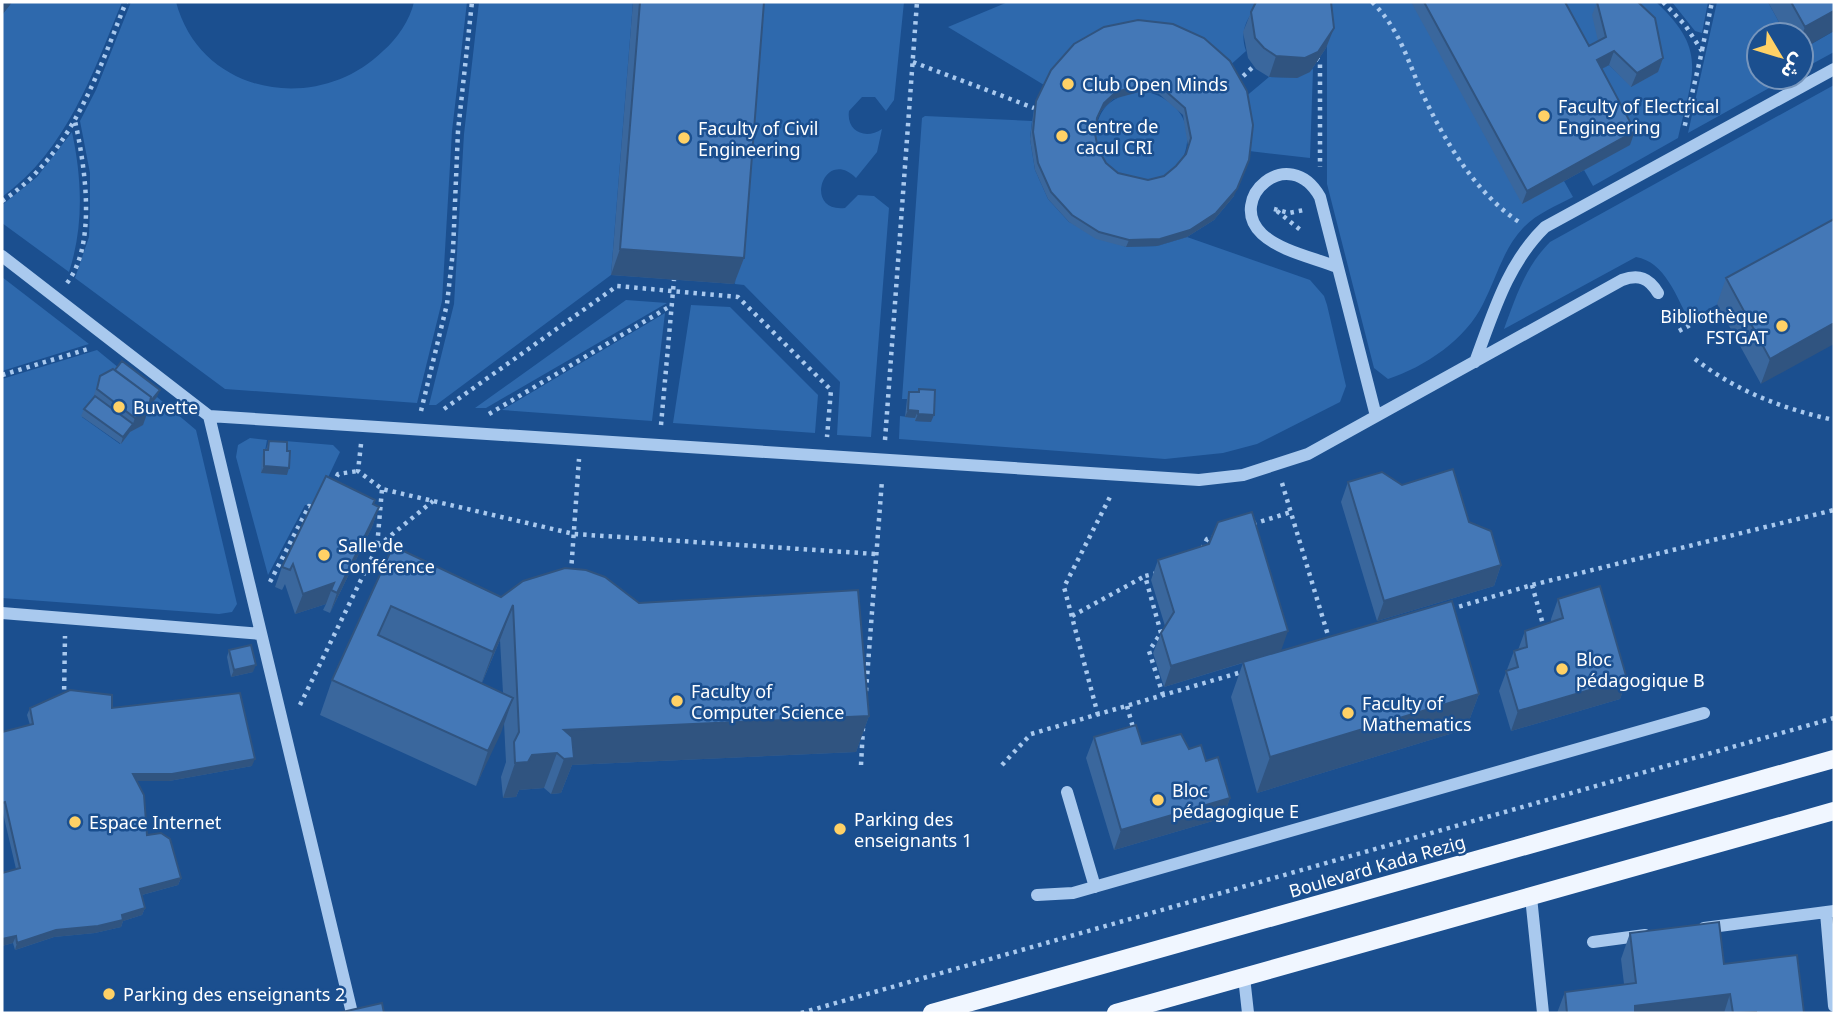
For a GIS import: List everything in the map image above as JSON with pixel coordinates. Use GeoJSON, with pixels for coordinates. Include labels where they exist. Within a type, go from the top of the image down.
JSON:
{"type":"FeatureCollection","features":[{"type":"Feature","properties":{"kind":"main road","name":"Boulevard Kada Rezig"},"geometry":{"type":"LineString","coordinates":[[932,1013],[1834,759]]}},
{"type":"Feature","properties":{"kind":"main road"},"geometry":{"type":"LineString","coordinates":[[1116,1013],[1834,811]]}},
{"type":"Feature","properties":{"kind":"street"},"geometry":{"type":"LineString","coordinates":[[1475,362],[1512,267],[1538,234],[1834,69]]}},
{"type":"Feature","properties":{"kind":"street"},"geometry":{"type":"LineString","coordinates":[[1337,267],[1263,235],[1252,218],[1253,197],[1271,177],[1293,174],[1308,181],[1320,197],[1376,416]]}},
{"type":"Feature","properties":{"kind":"street"},"geometry":{"type":"LineString","coordinates":[[2,256],[209,416],[1199,480],[1243,475],[1308,454],[1622,280],[1639,276],[1647,280],[1658,293]]}},
{"type":"Feature","properties":{"kind":"street"},"geometry":{"type":"LineString","coordinates":[[209,416],[352,1013]]}},
{"type":"Feature","properties":{"kind":"street"},"geometry":{"type":"LineString","coordinates":[[2,613],[261,634]]}},
{"type":"Feature","properties":{"kind":"street"},"geometry":{"type":"LineString","coordinates":[[1037,895],[1073,893],[1095,887],[1704,713]]}},
{"type":"Feature","properties":{"kind":"street"},"geometry":{"type":"LineString","coordinates":[[1068,792],[1095,887]]}},
{"type":"Feature","properties":{"kind":"street"},"geometry":{"type":"LineString","coordinates":[[1531,897],[1544,1013]]}},
{"type":"Feature","properties":{"kind":"street"},"geometry":{"type":"LineString","coordinates":[[1689,930],[1830,912],[1834,1006]]}},
{"type":"Feature","properties":{"kind":"street"},"geometry":{"type":"LineString","coordinates":[[1593,942],[1661,933]]}},
{"type":"Feature","properties":{"kind":"street"},"geometry":{"type":"LineString","coordinates":[[1244,977],[1248,1013]]}},
{"type":"Feature","properties":{"kind":"path"},"geometry":{"type":"LineString","coordinates":[[2,201],[40,168],[75,121],[90,92],[127,2]]}},
{"type":"Feature","properties":{"kind":"path"},"geometry":{"type":"LineString","coordinates":[[416,429],[447,304],[453,251],[458,131],[472,2]]}},
{"type":"Feature","properties":{"kind":"path"},"geometry":{"type":"LineString","coordinates":[[866,699],[917,2]]}},
{"type":"Feature","properties":{"kind":"path"},"geometry":{"type":"LineString","coordinates":[[1372,2],[1387,17],[1399,37],[1446,143],[1497,203],[1538,234]]}},
{"type":"Feature","properties":{"kind":"path"},"geometry":{"type":"LineString","coordinates":[[1664,2],[1685,25],[1702,51]]}},
{"type":"Feature","properties":{"kind":"path"},"geometry":{"type":"LineString","coordinates":[[1679,154],[1712,2]]}},
{"type":"Feature","properties":{"kind":"path"},"geometry":{"type":"LineString","coordinates":[[1275,209],[1300,212],[1320,197],[1320,61],[1312,55]]}},
{"type":"Feature","properties":{"kind":"path"},"geometry":{"type":"LineString","coordinates":[[1231,87],[1258,61]]}},
{"type":"Feature","properties":{"kind":"path"},"geometry":{"type":"LineString","coordinates":[[913,62],[1034,108]]}},
{"type":"Feature","properties":{"kind":"path"},"geometry":{"type":"LineString","coordinates":[[56,298],[73,275],[85,226],[84,174],[75,121]]}},
{"type":"Feature","properties":{"kind":"path"},"geometry":{"type":"LineString","coordinates":[[1253,197],[1275,209],[1308,236]]}},
{"type":"Feature","properties":{"kind":"path"},"geometry":{"type":"LineString","coordinates":[[659,445],[674,280]]}},
{"type":"Feature","properties":{"kind":"path"},"geometry":{"type":"LineString","coordinates":[[416,429],[617,286],[738,297],[831,390],[826,456]]}},
{"type":"Feature","properties":{"kind":"path"},"geometry":{"type":"LineString","coordinates":[[459,432],[671,304]]}},
{"type":"Feature","properties":{"kind":"path"},"geometry":{"type":"LineString","coordinates":[[1679,331],[1720,309]]}},
{"type":"Feature","properties":{"kind":"path"},"geometry":{"type":"LineString","coordinates":[[2,375],[112,341]]}},
{"type":"Feature","properties":{"kind":"path"},"geometry":{"type":"LineString","coordinates":[[1695,359],[1720,378],[1766,401],[1834,420]]}},
{"type":"Feature","properties":{"kind":"path"},"geometry":{"type":"LineString","coordinates":[[358,471],[363,426]]}},
{"type":"Feature","properties":{"kind":"path"},"geometry":{"type":"LineString","coordinates":[[570,581],[581,440]]}},
{"type":"Feature","properties":{"kind":"path"},"geometry":{"type":"LineString","coordinates":[[1276,464],[1331,645]]}},
{"type":"Feature","properties":{"kind":"path"},"geometry":{"type":"LineString","coordinates":[[329,491],[338,474],[358,471],[382,489],[574,534],[876,554]]}},
{"type":"Feature","properties":{"kind":"path"},"geometry":{"type":"LineString","coordinates":[[1098,715],[1064,587],[1121,475]]}},
{"type":"Feature","properties":{"kind":"path"},"geometry":{"type":"LineString","coordinates":[[285,734],[377,547],[382,489]]}},
{"type":"Feature","properties":{"kind":"path"},"geometry":{"type":"LineString","coordinates":[[377,547],[434,501]]}},
{"type":"Feature","properties":{"kind":"path"},"geometry":{"type":"LineString","coordinates":[[256,611],[309,506],[313,508]]}},
{"type":"Feature","properties":{"kind":"path"},"geometry":{"type":"LineString","coordinates":[[1438,613],[1532,585],[1834,510]]}},
{"type":"Feature","properties":{"kind":"path"},"geometry":{"type":"LineString","coordinates":[[1242,527],[1291,512]]}},
{"type":"Feature","properties":{"kind":"path"},"geometry":{"type":"LineString","coordinates":[[1197,559],[1207,539],[1231,531]]}},
{"type":"Feature","properties":{"kind":"path"},"geometry":{"type":"LineString","coordinates":[[1072,616],[1158,572]]}},
{"type":"Feature","properties":{"kind":"path"},"geometry":{"type":"LineString","coordinates":[[1146,576],[1161,633],[1149,651],[1163,695]]}},
{"type":"Feature","properties":{"kind":"path"},"geometry":{"type":"LineString","coordinates":[[1532,585],[1547,640]]}},
{"type":"Feature","properties":{"kind":"path"},"geometry":{"type":"LineString","coordinates":[[64,698],[65,618]]}},
{"type":"Feature","properties":{"kind":"path"},"geometry":{"type":"LineString","coordinates":[[1318,649],[1344,641]]}},
{"type":"Feature","properties":{"kind":"path"},"geometry":{"type":"LineString","coordinates":[[1002,765],[1031,734],[1253,668]]}},
{"type":"Feature","properties":{"kind":"path"},"geometry":{"type":"LineString","coordinates":[[1127,706],[1137,739]]}},
{"type":"Feature","properties":{"kind":"path"},"geometry":{"type":"LineString","coordinates":[[801,1013],[1834,718]]}},
{"type":"Feature","properties":{"kind":"path"},"geometry":{"type":"LineString","coordinates":[[861,765],[864,726]]}},
{"type":"Feature","properties":{"kind":"shaded area"},"geometry":{"type":"Polygon","coordinates":[[[12,2],[122,2],[88,83],[61,133],[25,178],[2,197],[2,15],[12,2]]]}},
{"type":"Feature","properties":{"kind":"shaded area"},"geometry":{"type":"Polygon","coordinates":[[[131,2],[176,2],[189,34],[210,58],[235,76],[264,86],[296,88],[327,84],[356,71],[393,41],[406,22],[414,2],[467,2],[452,131],[442,301],[417,403],[225,389],[75,278],[89,237],[90,173],[80,121],[96,90],[131,2]]]}},
{"type":"Feature","properties":{"kind":"shaded area"},"geometry":{"type":"Polygon","coordinates":[[[479,2],[633,2],[611,275],[436,405],[429,405],[454,304],[464,134],[479,2]]]}},
{"type":"Feature","properties":{"kind":"shaded area"},"geometry":{"type":"Polygon","coordinates":[[[757,2],[904,2],[894,100],[886,111],[875,97],[862,97],[849,111],[851,124],[858,132],[870,134],[882,129],[877,152],[856,178],[845,170],[835,170],[827,175],[821,192],[824,201],[832,207],[845,208],[858,195],[874,196],[889,208],[871,437],[837,435],[840,382],[744,285],[735,284],[757,2]]]}},
{"type":"Feature","properties":{"kind":"shaded area"},"geometry":{"type":"Polygon","coordinates":[[[1008,2],[1264,2],[1253,12],[1246,24],[1243,37],[1246,51],[1227,68],[1044,85],[948,27],[1008,2]]]}},
{"type":"Feature","properties":{"kind":"shaded area"},"geometry":{"type":"Polygon","coordinates":[[[1307,2],[1411,2],[1564,181],[1573,197],[1534,219],[1516,236],[1476,317],[1455,340],[1430,359],[1388,379],[1374,368],[1327,184],[1327,34],[1307,2]]]}},
{"type":"Feature","properties":{"kind":"shaded area"},"geometry":{"type":"Polygon","coordinates":[[[1552,2],[1617,2],[1601,51],[1584,60],[1552,2]]]}},
{"type":"Feature","properties":{"kind":"shaded area"},"geometry":{"type":"Polygon","coordinates":[[[1619,2],[1656,2],[1673,19],[1690,50],[1691,80],[1678,138],[1593,186],[1584,170],[1592,74],[1609,65],[1632,87],[1619,2]]]}},
{"type":"Feature","properties":{"kind":"shaded area"},"geometry":{"type":"Polygon","coordinates":[[[1672,2],[1708,2],[1702,33],[1695,31],[1672,2]]]}},
{"type":"Feature","properties":{"kind":"shaded area"},"geometry":{"type":"Polygon","coordinates":[[[1717,2],[1768,2],[1778,21],[1745,21],[1745,91],[1764,91],[1688,133],[1717,2]]]}},
{"type":"Feature","properties":{"kind":"shaded area"},"geometry":{"type":"Polygon","coordinates":[[[1834,31],[1834,52],[1815,62],[1815,42],[1834,31]]]}},
{"type":"Feature","properties":{"kind":"shaded area"},"geometry":{"type":"Polygon","coordinates":[[[1313,69],[1310,158],[1249,151],[1244,98],[1269,77],[1297,78],[1313,69]]]}},
{"type":"Feature","properties":{"kind":"shaded area"},"geometry":{"type":"Polygon","coordinates":[[[1834,85],[1834,240],[1689,320],[1662,273],[1646,260],[1636,257],[1504,329],[1528,272],[1550,242],[1834,85]]]}},
{"type":"Feature","properties":{"kind":"shaded area"},"geometry":{"type":"Polygon","coordinates":[[[1143,91],[1170,103],[1179,112],[1185,122],[1186,147],[1174,174],[1130,186],[1095,156],[1096,130],[1102,111],[1109,104],[1117,98],[1143,91]]]}},
{"type":"Feature","properties":{"kind":"shaded area"},"geometry":{"type":"Polygon","coordinates":[[[922,118],[1032,121],[1030,139],[1035,170],[1048,199],[1069,222],[1126,247],[1157,246],[1187,237],[1310,280],[1324,296],[1327,305],[1346,386],[1340,402],[1257,444],[1223,453],[1165,459],[899,439],[900,416],[931,422],[916,399],[902,399],[922,118]]]}},
{"type":"Feature","properties":{"kind":"shaded area"},"geometry":{"type":"Polygon","coordinates":[[[72,132],[80,202],[77,237],[69,272],[2,223],[2,205],[37,177],[72,132]]]}},
{"type":"Feature","properties":{"kind":"shaded area"},"geometry":{"type":"Polygon","coordinates":[[[2,277],[89,344],[2,371],[2,277]]]}},
{"type":"Feature","properties":{"kind":"shaded area"},"geometry":{"type":"Polygon","coordinates":[[[626,300],[667,303],[486,408],[475,408],[626,300]]]}},
{"type":"Feature","properties":{"kind":"shaded area"},"geometry":{"type":"Polygon","coordinates":[[[691,305],[730,307],[818,395],[815,433],[673,423],[691,305]]]}},
{"type":"Feature","properties":{"kind":"shaded area"},"geometry":{"type":"Polygon","coordinates":[[[665,313],[652,421],[502,410],[665,313]]]}},
{"type":"Feature","properties":{"kind":"shaded area"},"geometry":{"type":"Polygon","coordinates":[[[97,350],[119,368],[82,417],[120,444],[157,397],[196,430],[237,604],[232,612],[219,614],[2,598],[2,379],[97,350]]]}},
{"type":"Feature","properties":{"kind":"shaded area"},"geometry":{"type":"Polygon","coordinates":[[[250,438],[267,440],[261,473],[284,449],[285,441],[333,445],[340,452],[315,505],[305,505],[268,575],[236,457],[238,445],[250,438]]]}},
{"type":"Feature","properties":{"kind":"building","name":"Faculty of Civil Engineering"},"geometry":{"type":"Polygon","coordinates":[[[640,2],[764,2],[744,258],[620,249],[640,2]]]}},
{"type":"Feature","properties":{"kind":"building"},"geometry":{"type":"Polygon","coordinates":[[[1256,2],[1331,2],[1334,28],[1318,52],[1305,58],[1276,56],[1255,38],[1251,12],[1256,2]]]}},
{"type":"Feature","properties":{"kind":"building","name":"Faculty of Electrical Engineering"},"geometry":{"type":"Polygon","coordinates":[[[1424,2],[1565,2],[1589,46],[1606,37],[1597,2],[1638,2],[1655,18],[1663,58],[1637,73],[1614,51],[1597,60],[1635,131],[1527,191],[1424,2]]]}},
{"type":"Feature","properties":{"kind":"building"},"geometry":{"type":"Polygon","coordinates":[[[1791,2],[1834,2],[1834,11],[1815,21],[1802,21],[1791,2]]]}},
{"type":"Feature","properties":{"kind":"building","name":"Centre de cacul CRI"},"geometry":{"type":"Polygon","coordinates":[[[1138,20],[1173,24],[1204,38],[1230,61],[1247,91],[1253,125],[1249,160],[1237,189],[1216,213],[1190,230],[1160,239],[1129,240],[1099,232],[1072,215],[1051,192],[1038,163],[1033,132],[1036,101],[1051,70],[1074,44],[1104,27],[1138,20]],[[1146,84],[1116,92],[1104,103],[1097,118],[1095,134],[1098,149],[1106,163],[1118,173],[1148,180],[1164,176],[1186,154],[1191,138],[1185,108],[1161,87],[1146,84]]]}},
{"type":"Feature","properties":{"kind":"building","name":"Bibliothèque FSTGAT"},"geometry":{"type":"Polygon","coordinates":[[[1834,219],[1834,323],[1770,359],[1726,278],[1834,219]]]}},
{"type":"Feature","properties":{"kind":"building"},"geometry":{"type":"Polygon","coordinates":[[[122,361],[160,390],[150,402],[151,397],[115,370],[122,361]]]}},
{"type":"Feature","properties":{"kind":"building"},"geometry":{"type":"Polygon","coordinates":[[[113,369],[151,397],[148,411],[135,418],[97,389],[100,376],[113,369]]]}},
{"type":"Feature","properties":{"kind":"building"},"geometry":{"type":"Polygon","coordinates":[[[919,389],[935,390],[934,415],[908,410],[909,392],[919,392],[919,389]]]}},
{"type":"Feature","properties":{"kind":"building"},"geometry":{"type":"Polygon","coordinates":[[[95,396],[133,424],[123,437],[84,409],[95,396]]]}},
{"type":"Feature","properties":{"kind":"building"},"geometry":{"type":"Polygon","coordinates":[[[269,441],[287,442],[287,451],[290,451],[289,468],[264,466],[264,450],[268,450],[269,441]]]}},
{"type":"Feature","properties":{"kind":"building"},"geometry":{"type":"Polygon","coordinates":[[[1453,469],[1469,522],[1491,531],[1501,565],[1384,601],[1348,482],[1382,472],[1402,485],[1453,469]]]}},
{"type":"Feature","properties":{"kind":"building","name":"Salle de Conférence"},"geometry":{"type":"Polygon","coordinates":[[[326,476],[375,500],[373,504],[379,507],[337,593],[331,590],[334,583],[303,594],[293,564],[290,570],[282,567],[326,476]]]}},
{"type":"Feature","properties":{"kind":"building"},"geometry":{"type":"Polygon","coordinates":[[[1252,512],[1288,631],[1171,666],[1161,633],[1174,612],[1158,560],[1209,544],[1218,522],[1252,512]]]}},
{"type":"Feature","properties":{"kind":"building","name":"Faculty of Computer Science"},"geometry":{"type":"Polygon","coordinates":[[[393,546],[501,597],[523,581],[565,568],[586,570],[605,577],[639,603],[858,590],[869,716],[564,730],[572,737],[574,758],[564,759],[557,753],[532,755],[528,762],[515,763],[514,742],[519,732],[513,605],[493,652],[391,606],[378,635],[513,698],[488,751],[332,680],[393,546]]]}},
{"type":"Feature","properties":{"kind":"building","name":"Bloc pédagogique B"},"geometry":{"type":"Polygon","coordinates":[[[1600,586],[1627,679],[1518,711],[1506,671],[1518,667],[1514,651],[1527,647],[1525,631],[1563,618],[1558,599],[1600,586]]]}},
{"type":"Feature","properties":{"kind":"building","name":"Faculty of Mathematics"},"geometry":{"type":"Polygon","coordinates":[[[1452,601],[1479,694],[1270,757],[1243,662],[1452,601]]]}},
{"type":"Feature","properties":{"kind":"building"},"geometry":{"type":"Polygon","coordinates":[[[251,645],[256,665],[234,670],[229,650],[251,645]]]}},
{"type":"Feature","properties":{"kind":"building","name":"Espace Internet"},"geometry":{"type":"Polygon","coordinates":[[[70,690],[112,695],[112,708],[240,693],[255,759],[172,774],[133,774],[144,795],[147,835],[161,833],[170,839],[181,878],[140,889],[145,908],[122,915],[123,920],[98,926],[56,930],[17,943],[16,936],[2,939],[2,873],[20,868],[5,802],[2,803],[2,732],[33,724],[30,708],[70,690]]]}},
{"type":"Feature","properties":{"kind":"building","name":"Bloc pédagogique E"},"geometry":{"type":"Polygon","coordinates":[[[1136,725],[1142,744],[1181,734],[1189,749],[1201,745],[1206,761],[1218,757],[1230,798],[1121,830],[1094,737],[1136,725]]]}},
{"type":"Feature","properties":{"kind":"building"},"geometry":{"type":"Polygon","coordinates":[[[1719,922],[1724,964],[1797,955],[1804,1013],[1733,1013],[1730,994],[1635,1006],[1635,1013],[1567,1013],[1565,992],[1636,983],[1630,933],[1719,922]]]}},
{"type":"Feature","properties":{"kind":"building"},"geometry":{"type":"Polygon","coordinates":[[[382,1003],[384,1013],[338,1013],[382,1003]]]}},
{"type":"Feature","properties":{"kind":"place","name":"Club Open Minds"},"geometry":{"type":"Point","coordinates":[1068,84]}},
{"type":"Feature","properties":{"kind":"place","name":"Faculty of Electrical Engineering"},"geometry":{"type":"Point","coordinates":[1544,116]}},
{"type":"Feature","properties":{"kind":"place","name":"Centre de cacul CRI"},"geometry":{"type":"Point","coordinates":[1062,136]}},
{"type":"Feature","properties":{"kind":"place","name":"Faculty of Civil Engineering"},"geometry":{"type":"Point","coordinates":[684,138]}},
{"type":"Feature","properties":{"kind":"place","name":"Bibliothèque FSTGAT"},"geometry":{"type":"Point","coordinates":[1782,326]}},
{"type":"Feature","properties":{"kind":"place","name":"Buvette"},"geometry":{"type":"Point","coordinates":[119,407]}},
{"type":"Feature","properties":{"kind":"place","name":"Salle de Conférence"},"geometry":{"type":"Point","coordinates":[324,555]}},
{"type":"Feature","properties":{"kind":"place","name":"Bloc pédagogique B"},"geometry":{"type":"Point","coordinates":[1562,669]}},
{"type":"Feature","properties":{"kind":"place","name":"Faculty of Computer Science"},"geometry":{"type":"Point","coordinates":[677,701]}},
{"type":"Feature","properties":{"kind":"place","name":"Faculty of Mathematics"},"geometry":{"type":"Point","coordinates":[1348,713]}},
{"type":"Feature","properties":{"kind":"place","name":"Bloc pédagogique E"},"geometry":{"type":"Point","coordinates":[1158,800]}},
{"type":"Feature","properties":{"kind":"place","name":"Espace Internet"},"geometry":{"type":"Point","coordinates":[75,822]}},
{"type":"Feature","properties":{"kind":"place","name":"Parking des enseignants 1"},"geometry":{"type":"Point","coordinates":[840,829]}},
{"type":"Feature","properties":{"kind":"place","name":"Parking des enseignants 2"},"geometry":{"type":"Point","coordinates":[109,994]}}]}
